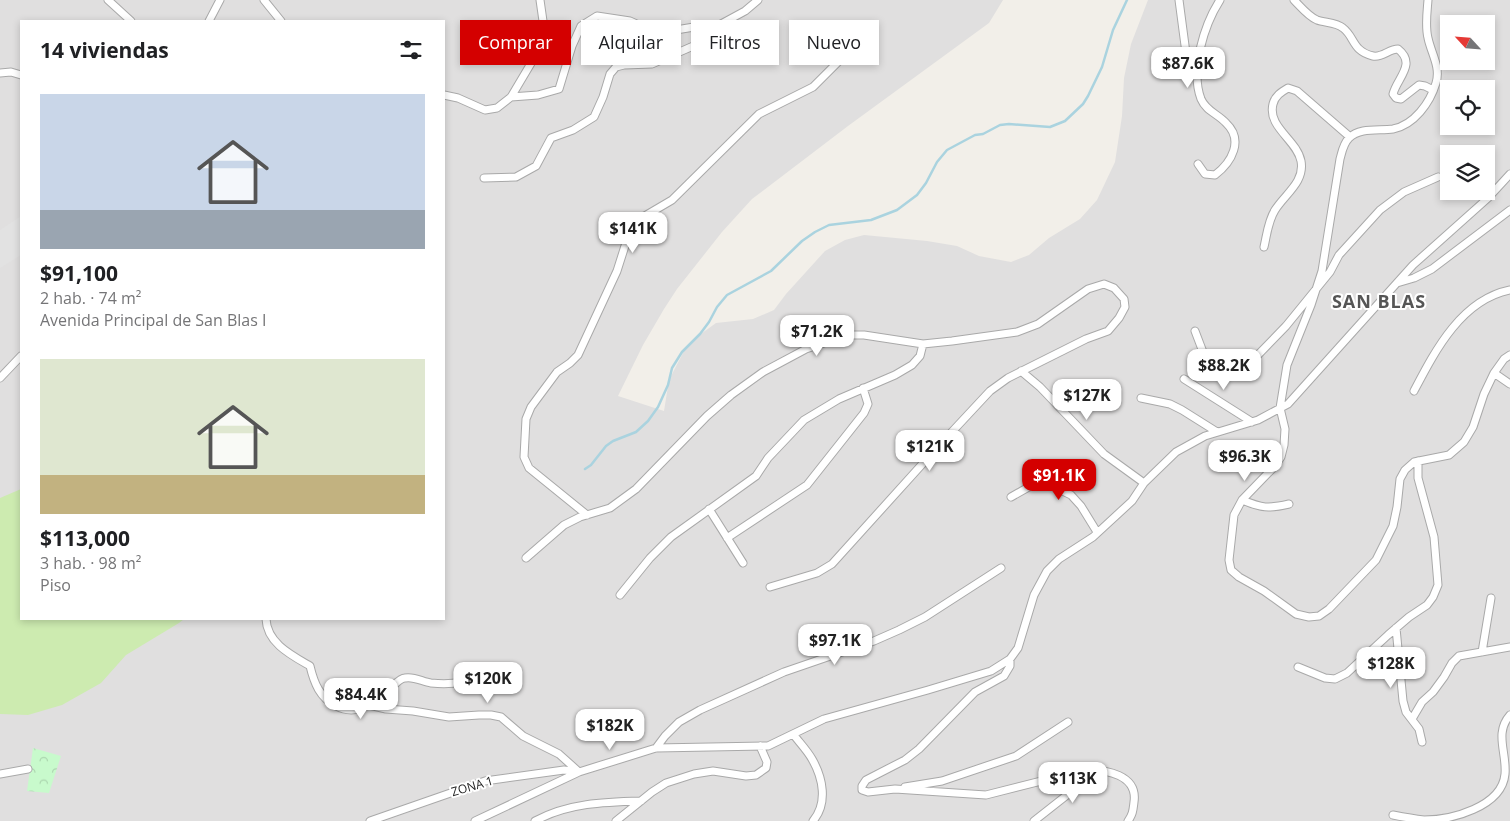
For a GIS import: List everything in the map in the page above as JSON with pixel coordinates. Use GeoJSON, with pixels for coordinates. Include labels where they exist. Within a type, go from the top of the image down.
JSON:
{"type":"FeatureCollection","features":[{"type":"Feature","properties":{"kind":"street"},"geometry":{"type":"LineString","coordinates":[[108,0],[130,20]]}},
{"type":"Feature","properties":{"kind":"street"},"geometry":{"type":"LineString","coordinates":[[210,20],[220,0]]}},
{"type":"Feature","properties":{"kind":"street"},"geometry":{"type":"LineString","coordinates":[[264,0],[280,20]]}},
{"type":"Feature","properties":{"kind":"street"},"geometry":{"type":"LineString","coordinates":[[445,95],[458,98],[485,110],[497,108],[511,97],[533,60],[544,28],[540,0]]}},
{"type":"Feature","properties":{"kind":"street"},"geometry":{"type":"LineString","coordinates":[[728,20],[745,11],[758,0]]}},
{"type":"Feature","properties":{"kind":"street"},"geometry":{"type":"LineString","coordinates":[[1179,0],[1186,53],[1190,66],[1198,73]]}},
{"type":"Feature","properties":{"kind":"street"},"geometry":{"type":"LineString","coordinates":[[1198,164],[1205,174],[1215,175],[1234,152],[1236,140],[1232,130],[1225,122],[1205,106],[1201,99],[1198,84],[1198,56],[1215,8],[1220,0]]}},
{"type":"Feature","properties":{"kind":"street"},"geometry":{"type":"LineString","coordinates":[[1294,0],[1311,17],[1344,28],[1356,47],[1366,53],[1380,56],[1393,49],[1398,49],[1404,53],[1406,67],[1403,75],[1394,86],[1393,94],[1396,98],[1401,99],[1419,85],[1433,90]]}},
{"type":"Feature","properties":{"kind":"street"},"geometry":{"type":"LineString","coordinates":[[1428,0],[1426,26],[1428,39],[1438,69],[1437,82],[1422,109],[1414,119],[1393,129],[1359,131],[1344,144],[1322,271],[1311,305],[1286,365],[1280,408],[1285,429],[1284,445],[1281,456],[1274,467],[1242,500],[1234,515],[1229,560],[1231,570],[1296,614],[1309,617],[1319,616],[1329,609],[1376,560],[1393,526],[1400,479],[1405,470],[1414,462],[1449,455],[1464,442],[1473,426],[1484,394],[1494,373],[1504,359],[1510,355]]}},
{"type":"Feature","properties":{"kind":"street"},"geometry":{"type":"LineString","coordinates":[[511,97],[538,95],[559,90],[572,46],[581,26],[597,16],[630,21],[652,31],[691,28]]}},
{"type":"Feature","properties":{"kind":"street"},"geometry":{"type":"LineString","coordinates":[[484,178],[516,177],[536,166],[551,138],[573,130],[594,117],[604,97],[610,74],[616,68],[624,65],[652,64],[691,47]]}},
{"type":"Feature","properties":{"kind":"street"},"geometry":{"type":"LineString","coordinates":[[587,515],[529,468],[524,457],[526,419],[531,408],[557,372],[570,364],[578,355],[617,271],[631,227],[638,220],[672,200],[759,114],[812,87],[835,65]]}},
{"type":"Feature","properties":{"kind":"street"},"geometry":{"type":"LineString","coordinates":[[0,73],[11,72],[20,75]]}},
{"type":"Feature","properties":{"kind":"street"},"geometry":{"type":"LineString","coordinates":[[1264,247],[1270,219],[1275,209],[1298,183],[1301,170],[1298,152],[1274,119],[1272,110],[1274,100],[1281,92],[1288,88],[1297,91],[1350,137]]}},
{"type":"Feature","properties":{"kind":"street"},"geometry":{"type":"LineString","coordinates":[[475,821],[579,772],[656,748],[768,746],[824,719],[991,671],[1010,659],[1018,648],[1034,595],[1046,571],[1059,559],[1097,532],[1132,501],[1144,483],[1176,452],[1206,436],[1252,422],[1288,404],[1412,265],[1488,198],[1510,174]]}},
{"type":"Feature","properties":{"kind":"street"},"geometry":{"type":"LineString","coordinates":[[1195,332],[1203,352],[1214,363],[1232,370],[1242,369],[1286,326],[1330,272],[1340,256],[1380,210],[1404,192],[1438,177]]}},
{"type":"Feature","properties":{"kind":"street"},"geometry":{"type":"LineString","coordinates":[[1397,283],[1432,270],[1510,210]]}},
{"type":"Feature","properties":{"kind":"street"},"geometry":{"type":"LineString","coordinates":[[526,558],[564,525],[610,508],[636,489],[707,416],[731,395],[763,372],[806,349],[847,335],[864,335],[923,344],[952,342],[1017,332],[1038,324],[1088,289],[1104,284],[1114,288],[1124,299],[1125,307],[1122,313],[1108,330],[1008,378],[990,391],[832,564],[817,573],[770,587]]}},
{"type":"Feature","properties":{"kind":"street"},"geometry":{"type":"LineString","coordinates":[[1414,390],[1435,352],[1450,331],[1482,301],[1510,290]]}},
{"type":"Feature","properties":{"kind":"street"},"geometry":{"type":"LineString","coordinates":[[620,595],[670,537],[756,476],[768,458],[804,420],[839,399],[895,375],[912,365],[920,356],[923,344]]}},
{"type":"Feature","properties":{"kind":"street"},"geometry":{"type":"LineString","coordinates":[[0,378],[20,357]]}},
{"type":"Feature","properties":{"kind":"street"},"geometry":{"type":"LineString","coordinates":[[1021,372],[1040,387],[1104,454],[1144,483]]}},
{"type":"Feature","properties":{"kind":"street"},"geometry":{"type":"LineString","coordinates":[[1494,373],[1510,384]]}},
{"type":"Feature","properties":{"kind":"street"},"geometry":{"type":"LineString","coordinates":[[1184,379],[1252,422]]}},
{"type":"Feature","properties":{"kind":"street"},"geometry":{"type":"LineString","coordinates":[[727,538],[807,485],[864,413],[868,404],[863,388]]}},
{"type":"Feature","properties":{"kind":"street"},"geometry":{"type":"LineString","coordinates":[[1141,398],[1170,404],[1217,432]]}},
{"type":"Feature","properties":{"kind":"street"},"geometry":{"type":"LineString","coordinates":[[1298,667],[1326,678],[1335,679],[1347,673],[1408,617],[1427,605],[1434,597],[1438,585],[1434,537],[1418,478],[1418,461]]}},
{"type":"Feature","properties":{"kind":"street"},"geometry":{"type":"LineString","coordinates":[[1011,497],[1034,484],[1044,482],[1072,495],[1082,506],[1097,532]]}},
{"type":"Feature","properties":{"kind":"street"},"geometry":{"type":"LineString","coordinates":[[1242,500],[1256,506],[1270,508],[1289,504]]}},
{"type":"Feature","properties":{"kind":"street"},"geometry":{"type":"LineString","coordinates":[[708,509],[743,563]]}},
{"type":"Feature","properties":{"kind":"street"},"geometry":{"type":"LineString","coordinates":[[656,748],[679,722],[700,710],[784,672],[874,641],[899,630],[925,617],[1001,568]]}},
{"type":"Feature","properties":{"kind":"street"},"geometry":{"type":"LineString","coordinates":[[1482,652],[1491,598]]}},
{"type":"Feature","properties":{"kind":"street"},"geometry":{"type":"LineString","coordinates":[[266,620],[266,628],[277,644],[292,656],[310,666],[321,695],[332,704],[344,710],[357,710],[368,705],[404,678],[412,678],[429,683],[448,683],[463,681],[477,672],[508,672]]}},
{"type":"Feature","properties":{"kind":"street"},"geometry":{"type":"LineString","coordinates":[[1396,628],[1403,701],[1406,712],[1419,729],[1422,742]]}},
{"type":"Feature","properties":{"kind":"street"},"geometry":{"type":"LineString","coordinates":[[1412,720],[1422,702],[1434,692],[1452,662],[1459,656],[1510,647]]}},
{"type":"Feature","properties":{"kind":"street"},"geometry":{"type":"LineString","coordinates":[[1010,659],[1010,666],[1004,676],[975,692],[919,749],[905,760],[866,780],[862,790],[868,792],[895,789],[942,781],[1016,756],[1068,722]]}},
{"type":"Feature","properties":{"kind":"street"},"geometry":{"type":"LineString","coordinates":[[368,705],[386,709],[449,716],[491,715],[501,717],[524,736],[559,754],[579,772]]}},
{"type":"Feature","properties":{"kind":"street"},"geometry":{"type":"LineString","coordinates":[[1393,816],[1424,820],[1456,816],[1493,798],[1503,785],[1505,773],[1501,733],[1510,715]]}},
{"type":"Feature","properties":{"kind":"street"},"geometry":{"type":"LineString","coordinates":[[793,734],[812,758],[821,777],[823,797],[819,813],[812,821]]}},
{"type":"Feature","properties":{"kind":"street"},"geometry":{"type":"LineString","coordinates":[[616,821],[666,783],[694,774],[713,771],[746,776],[756,775],[766,768],[767,762],[760,746]]}},
{"type":"Feature","properties":{"kind":"street"},"geometry":{"type":"LineString","coordinates":[[0,774],[28,769]]}},
{"type":"Feature","properties":{"kind":"street","name":"ZONA 1"},"geometry":{"type":"LineString","coordinates":[[370,821],[485,781],[564,770],[579,772]]}},
{"type":"Feature","properties":{"kind":"street"},"geometry":{"type":"LineString","coordinates":[[895,789],[986,795],[1085,770],[1099,770],[1118,775],[1130,784],[1135,795],[1133,814],[1128,821]]}},
{"type":"Feature","properties":{"kind":"street"},"geometry":{"type":"LineString","coordinates":[[1034,821],[1081,784],[1085,770]]}},
{"type":"Feature","properties":{"kind":"street"},"geometry":{"type":"LineString","coordinates":[[535,821],[551,813],[571,807],[606,802],[641,801]]}},
{"type":"Feature","properties":{"kind":"shaded area"},"geometry":{"type":"Polygon","coordinates":[[[0,0],[1003,0],[989,23],[752,199],[722,232],[677,289],[664,309],[643,345],[618,396],[664,411],[669,380],[685,349],[698,336],[716,323],[753,319],[774,310],[825,251],[845,240],[864,235],[927,241],[957,246],[979,256],[1011,262],[1029,255],[1049,238],[1080,219],[1097,200],[1115,162],[1122,116],[1124,78],[1131,44],[1148,0],[1510,0],[1510,821],[0,821],[0,0]]]}},
{"type":"Feature","properties":{"kind":"shaded area"},"geometry":{"type":"Polygon","coordinates":[[[20,217],[20,256],[0,268],[0,230],[20,217]]]}},
{"type":"Feature","properties":{"kind":"green space"},"geometry":{"type":"Polygon","coordinates":[[[20,489],[20,620],[183,620],[126,655],[101,683],[62,705],[28,715],[0,714],[0,498],[20,489]]]}},
{"type":"Feature","properties":{"kind":"green space"},"geometry":{"type":"Polygon","coordinates":[[[33,748],[61,756],[49,793],[27,791],[33,748]]]}},
{"type":"Feature","properties":{"kind":"waterway"},"geometry":{"type":"LineString","coordinates":[[585,469],[591,465],[606,446],[613,441],[636,432],[648,421],[658,407],[668,385],[672,368],[682,352],[700,334],[727,295],[771,271],[802,241],[815,232],[829,225],[871,220],[897,210],[917,195],[937,162],[947,150],[975,135],[983,134],[1000,125],[1050,127],[1065,121],[1083,104],[1088,96],[1102,67],[1113,30],[1127,0]]}},
{"type":"Feature","properties":{"kind":"district","name":"SAN BLAS"},"geometry":{"type":"Point","coordinates":[1379,301]}}]}
